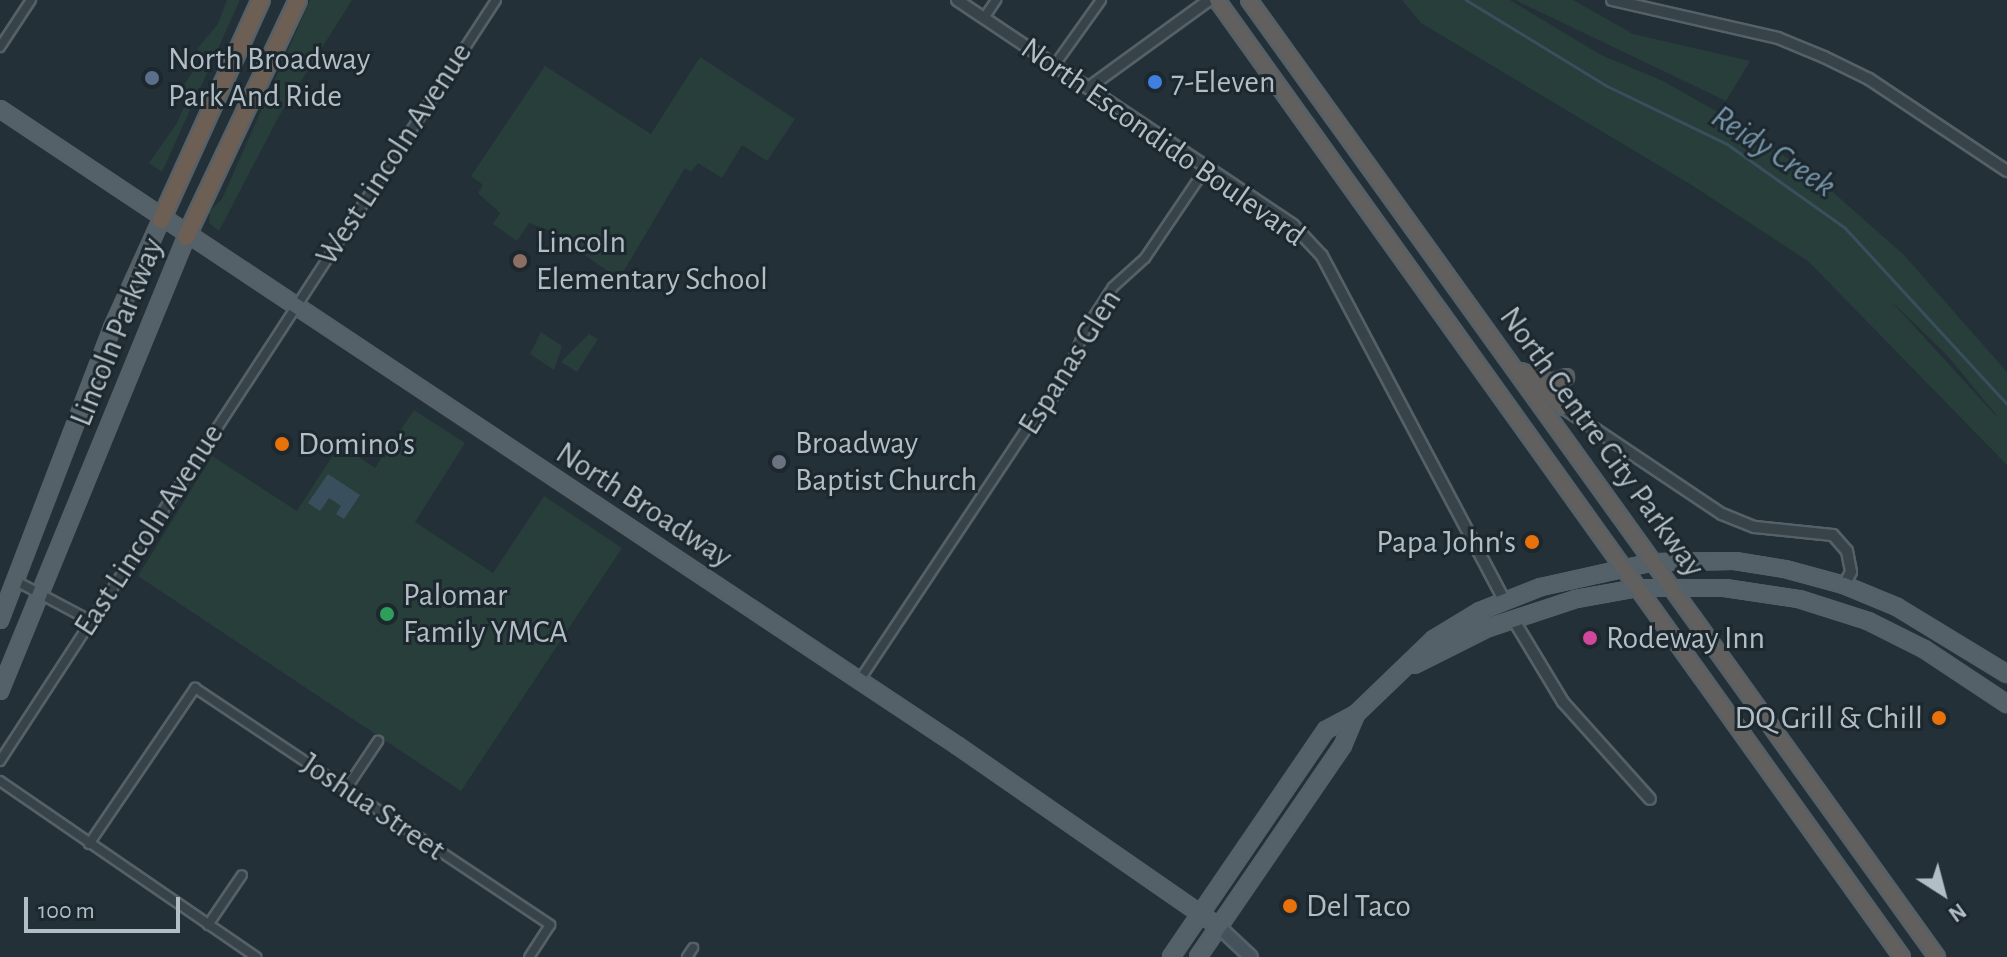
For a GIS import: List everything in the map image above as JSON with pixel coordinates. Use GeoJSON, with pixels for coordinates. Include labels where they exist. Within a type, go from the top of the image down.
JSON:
{"type":"FeatureCollection","features":[{"type":"Feature","properties":{"kind":"highway","name":"Lincoln Parkway"},"geometry":{"type":"LineString","coordinates":[[161,220],[261,0]]}},
{"type":"Feature","properties":{"kind":"highway","name":"Lincoln Parkway"},"geometry":{"type":"LineString","coordinates":[[186,237],[298,0]]}},
{"type":"Feature","properties":{"kind":"highway","name":"North Centre City Parkway"},"geometry":{"type":"LineString","coordinates":[[1217,0],[1902,957]]}},
{"type":"Feature","properties":{"kind":"highway","name":"North Centre City Parkway"},"geometry":{"type":"LineString","coordinates":[[1249,0],[1937,957]]}},
{"type":"Feature","properties":{"kind":"highway"},"geometry":{"type":"LineString","coordinates":[[1517,369],[1551,382],[1566,377]]}},
{"type":"Feature","properties":{"kind":"highway"},"geometry":{"type":"LineString","coordinates":[[1535,378],[1562,407]]}},
{"type":"Feature","properties":{"kind":"main road","name":"North Broadway"},"geometry":{"type":"LineString","coordinates":[[0,109],[186,237],[859,681],[1200,912],[1251,957]]}},
{"type":"Feature","properties":{"kind":"main road","name":"Lincoln Parkway"},"geometry":{"type":"LineString","coordinates":[[0,620],[112,328],[161,220]]}},
{"type":"Feature","properties":{"kind":"main road","name":"Lincoln Parkway"},"geometry":{"type":"LineString","coordinates":[[0,691],[186,237]]}},
{"type":"Feature","properties":{"kind":"main road"},"geometry":{"type":"LineString","coordinates":[[1171,957],[1326,730],[1356,714],[1410,667],[1434,639],[1504,600],[1622,565],[1654,562],[1757,564],[1844,585],[1933,625],[2007,674]]}},
{"type":"Feature","properties":{"kind":"main road"},"geometry":{"type":"LineString","coordinates":[[1410,667],[1513,619],[1576,599],[1638,588],[1762,592],[1843,612],[1924,649],[2007,704]]}},
{"type":"Feature","properties":{"kind":"main road"},"geometry":{"type":"LineString","coordinates":[[1198,957],[1343,745],[1356,714]]}},
{"type":"Feature","properties":{"kind":"street"},"geometry":{"type":"LineString","coordinates":[[0,47],[31,0]]}},
{"type":"Feature","properties":{"kind":"street","name":"West Lincoln Avenue"},"geometry":{"type":"LineString","coordinates":[[293,308],[496,0]]}},
{"type":"Feature","properties":{"kind":"street","name":"North Escondido Boulevard"},"geometry":{"type":"LineString","coordinates":[[957,0],[1293,225],[1322,256],[1504,600]]}},
{"type":"Feature","properties":{"kind":"street"},"geometry":{"type":"LineString","coordinates":[[984,18],[996,0]]}},
{"type":"Feature","properties":{"kind":"street"},"geometry":{"type":"LineString","coordinates":[[1054,66],[1101,0]]}},
{"type":"Feature","properties":{"kind":"street"},"geometry":{"type":"LineString","coordinates":[[1088,88],[1209,0]]}},
{"type":"Feature","properties":{"kind":"street"},"geometry":{"type":"LineString","coordinates":[[1612,0],[1766,35],[1824,57],[1869,79],[2007,171]]}},
{"type":"Feature","properties":{"kind":"street","name":"Espanas Glen"},"geometry":{"type":"LineString","coordinates":[[859,681],[1027,428],[1062,386],[1085,330],[1113,287],[1145,258],[1206,168]]}},
{"type":"Feature","properties":{"kind":"street","name":"East Lincoln Avenue"},"geometry":{"type":"LineString","coordinates":[[0,761],[293,308]]}},
{"type":"Feature","properties":{"kind":"street"},"geometry":{"type":"LineString","coordinates":[[1562,407],[1722,514],[1755,527],[1833,535],[1847,551],[1851,572],[1844,585]]}},
{"type":"Feature","properties":{"kind":"street"},"geometry":{"type":"LineString","coordinates":[[13,580],[91,621]]}},
{"type":"Feature","properties":{"kind":"street"},"geometry":{"type":"LineString","coordinates":[[1513,619],[1563,702],[1650,799]]}},
{"type":"Feature","properties":{"kind":"street","name":"Joshua Street"},"geometry":{"type":"LineString","coordinates":[[89,844],[195,688],[550,925],[529,957]]}},
{"type":"Feature","properties":{"kind":"street"},"geometry":{"type":"LineString","coordinates":[[346,789],[378,741]]}},
{"type":"Feature","properties":{"kind":"street"},"geometry":{"type":"LineString","coordinates":[[0,781],[256,957]]}},
{"type":"Feature","properties":{"kind":"street"},"geometry":{"type":"LineString","coordinates":[[208,925],[242,875]]}},
{"type":"Feature","properties":{"kind":"street"},"geometry":{"type":"LineString","coordinates":[[687,957],[693,948]]}},
{"type":"Feature","properties":{"kind":"green space"},"geometry":{"type":"Polygon","coordinates":[[[227,0],[240,0],[162,172],[149,163],[177,123],[190,93],[182,87],[205,55],[197,49],[218,24],[227,0]]]}},
{"type":"Feature","properties":{"kind":"green space"},"geometry":{"type":"Polygon","coordinates":[[[310,0],[352,0],[279,116],[219,231],[209,223],[210,211],[222,199],[310,0]]]}},
{"type":"Feature","properties":{"kind":"green space"},"geometry":{"type":"Polygon","coordinates":[[[1402,0],[1510,0],[1601,55],[1663,81],[1744,127],[1826,186],[1904,255],[2007,372],[2007,465],[1808,261],[1690,184],[1421,23],[1402,0]],[[1890,300],[1998,417],[1946,354],[1890,300]]]}},
{"type":"Feature","properties":{"kind":"green space"},"geometry":{"type":"Polygon","coordinates":[[[1515,0],[1573,0],[1633,34],[1750,61],[1726,101],[1515,0]]]}},
{"type":"Feature","properties":{"kind":"green space"},"geometry":{"type":"Polygon","coordinates":[[[700,57],[795,119],[767,161],[742,145],[722,178],[698,163],[691,172],[685,168],[619,279],[551,231],[529,223],[517,241],[493,224],[500,213],[478,193],[483,185],[471,176],[545,66],[651,134],[700,57]]]}},
{"type":"Feature","properties":{"kind":"green space"},"geometry":{"type":"Polygon","coordinates":[[[541,332],[562,346],[554,370],[530,354],[541,332]]]}},
{"type":"Feature","properties":{"kind":"green space"},"geometry":{"type":"Polygon","coordinates":[[[589,334],[598,339],[577,372],[561,362],[589,334]]]}},
{"type":"Feature","properties":{"kind":"green space","name":"Palomar Family YMCA"},"geometry":{"type":"Polygon","coordinates":[[[414,410],[465,443],[415,522],[493,573],[544,496],[622,548],[461,791],[138,576],[212,456],[297,511],[340,444],[375,468],[414,410]]]}},
{"type":"Feature","properties":{"kind":"water"},"geometry":{"type":"Polygon","coordinates":[[[328,474],[360,495],[344,519],[336,514],[341,506],[329,498],[320,511],[308,503],[328,474]]]}},
{"type":"Feature","properties":{"kind":"waterway","name":"Reidy Creek"},"geometry":{"type":"LineString","coordinates":[[1466,0],[1607,86],[1727,144],[1845,228],[2007,404]]}},
{"type":"Feature","properties":{"kind":"place","name":"North Broadway Park And Ride"},"geometry":{"type":"Point","coordinates":[152,78]}},
{"type":"Feature","properties":{"kind":"place","name":"7-Eleven"},"geometry":{"type":"Point","coordinates":[1155,82]}},
{"type":"Feature","properties":{"kind":"place","name":"Lincoln Elementary School"},"geometry":{"type":"Point","coordinates":[520,261]}},
{"type":"Feature","properties":{"kind":"place","name":"Domino's"},"geometry":{"type":"Point","coordinates":[282,444]}},
{"type":"Feature","properties":{"kind":"place","name":"Broadway Baptist Church"},"geometry":{"type":"Point","coordinates":[779,462]}},
{"type":"Feature","properties":{"kind":"place","name":"Papa John's"},"geometry":{"type":"Point","coordinates":[1532,542]}},
{"type":"Feature","properties":{"kind":"place","name":"Palomar Family YMCA"},"geometry":{"type":"Point","coordinates":[387,614]}},
{"type":"Feature","properties":{"kind":"place","name":"Rodeway Inn"},"geometry":{"type":"Point","coordinates":[1590,638]}},
{"type":"Feature","properties":{"kind":"place","name":"DQ Grill & Chill"},"geometry":{"type":"Point","coordinates":[1939,718]}},
{"type":"Feature","properties":{"kind":"place","name":"Del Taco"},"geometry":{"type":"Point","coordinates":[1290,906]}}]}
